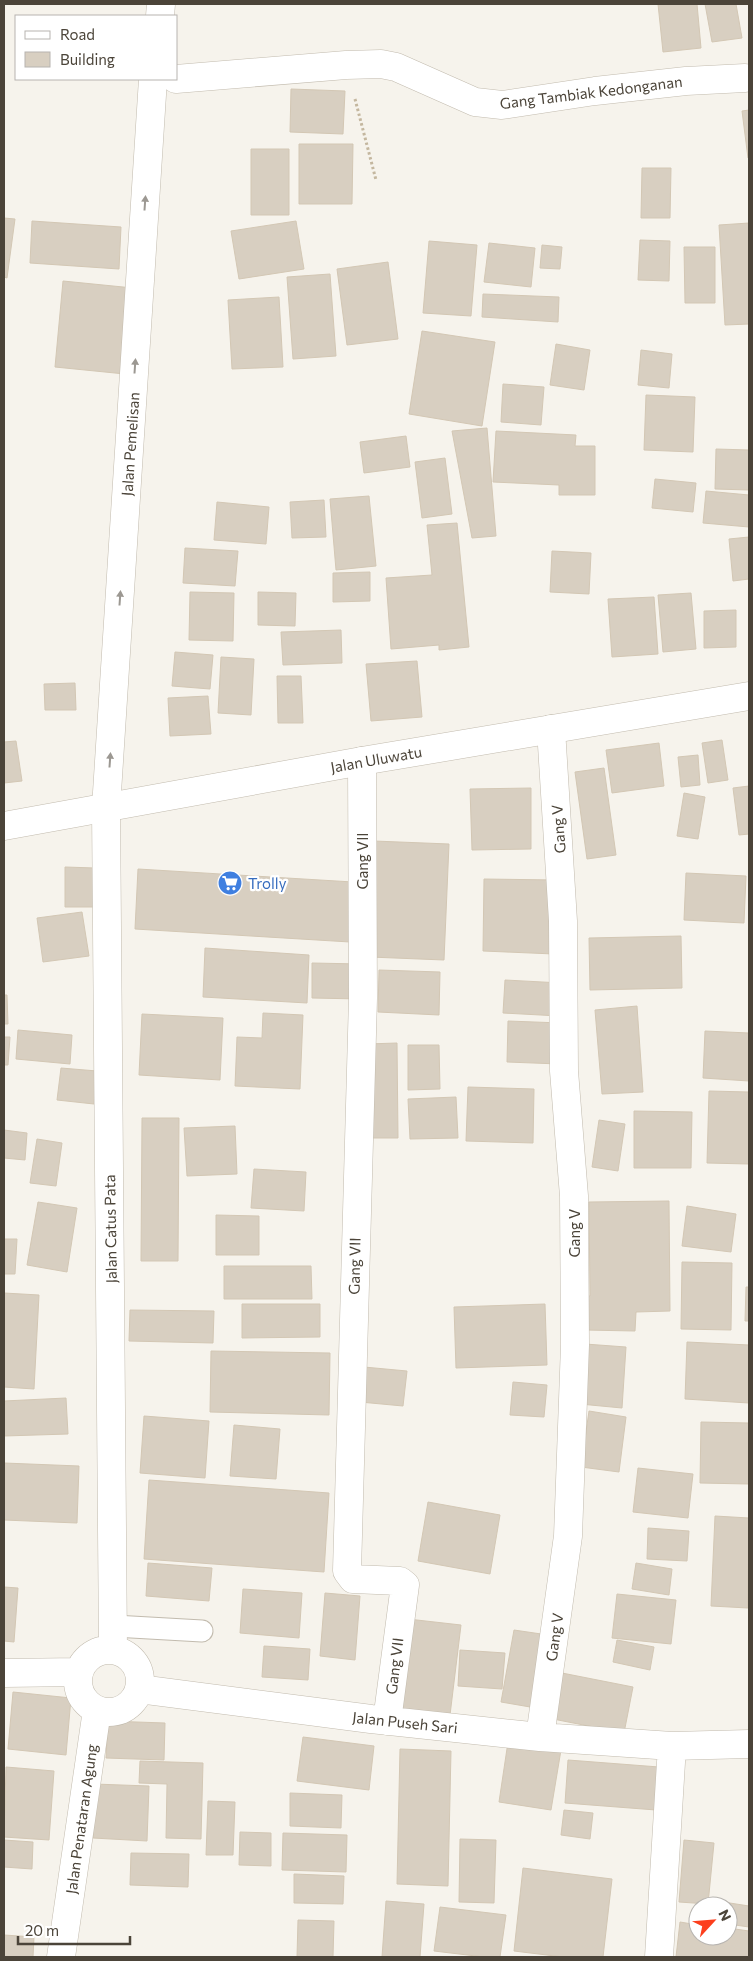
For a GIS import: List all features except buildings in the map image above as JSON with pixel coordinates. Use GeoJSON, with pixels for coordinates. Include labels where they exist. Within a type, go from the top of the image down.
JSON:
{"type":"FeatureCollection","features":[{"type":"Feature","properties":{"kind":"street","name":"Gang Tambiak Kedonganan"},"geometry":{"type":"LineString","coordinates":[[178,78],[380,64],[396,67],[475,102],[502,105],[595,90],[686,81],[745,78]]}},
{"type":"Feature","properties":{"kind":"street","name":"Jalan Pemelisan"},"geometry":{"type":"LineString","coordinates":[[106,808],[164,80]]}},
{"type":"Feature","properties":{"kind":"street","name":"Jalan Uluwatu"},"geometry":{"type":"LineString","coordinates":[[4,826],[362,761],[749,696]]}},
{"type":"Feature","properties":{"kind":"street","name":"Gang V"},"geometry":{"type":"LineString","coordinates":[[540,1737],[568,1536],[575,1345],[574,1196],[564,1071],[563,920],[551,729]]}},
{"type":"Feature","properties":{"kind":"street","name":"Gang VII"},"geometry":{"type":"LineString","coordinates":[[362,761],[363,998],[347,1571],[353,1579],[400,1581],[404,1585],[387,1721]]}},
{"type":"Feature","properties":{"kind":"street","name":"Jalan Catus Pata"},"geometry":{"type":"LineString","coordinates":[[106,808],[114,1638]]}},
{"type":"Feature","properties":{"kind":"street"},"geometry":{"type":"LineString","coordinates":[[114,1638],[125,1655],[135,1664],[140,1676],[139,1689],[131,1704],[114,1712],[97,1710],[85,1701],[79,1687],[79,1672],[84,1662],[92,1655],[103,1651],[114,1638]]}},
{"type":"Feature","properties":{"kind":"street"},"geometry":{"type":"LineString","coordinates":[[4,1673],[79,1672]]}},
{"type":"Feature","properties":{"kind":"street","name":"Jalan Puseh Sari"},"geometry":{"type":"LineString","coordinates":[[139,1689],[387,1721],[540,1737],[672,1746],[749,1744]]}},
{"type":"Feature","properties":{"kind":"street","name":"Jalan Penataran Agung"},"geometry":{"type":"LineString","coordinates":[[61,1957],[97,1710]]}},
{"type":"Feature","properties":{"kind":"street"},"geometry":{"type":"LineString","coordinates":[[659,1957],[672,1746]]}},
{"type":"Feature","properties":{"kind":"lane"},"geometry":{"type":"LineString","coordinates":[[114,1638],[202,1631]]}},
{"type":"Feature","properties":{"kind":"path"},"geometry":{"type":"LineString","coordinates":[[346,65],[376,180]]}},
{"type":"Feature","properties":{"kind":"place","name":"Trolly"},"geometry":{"type":"Point","coordinates":[230,883]}}]}
